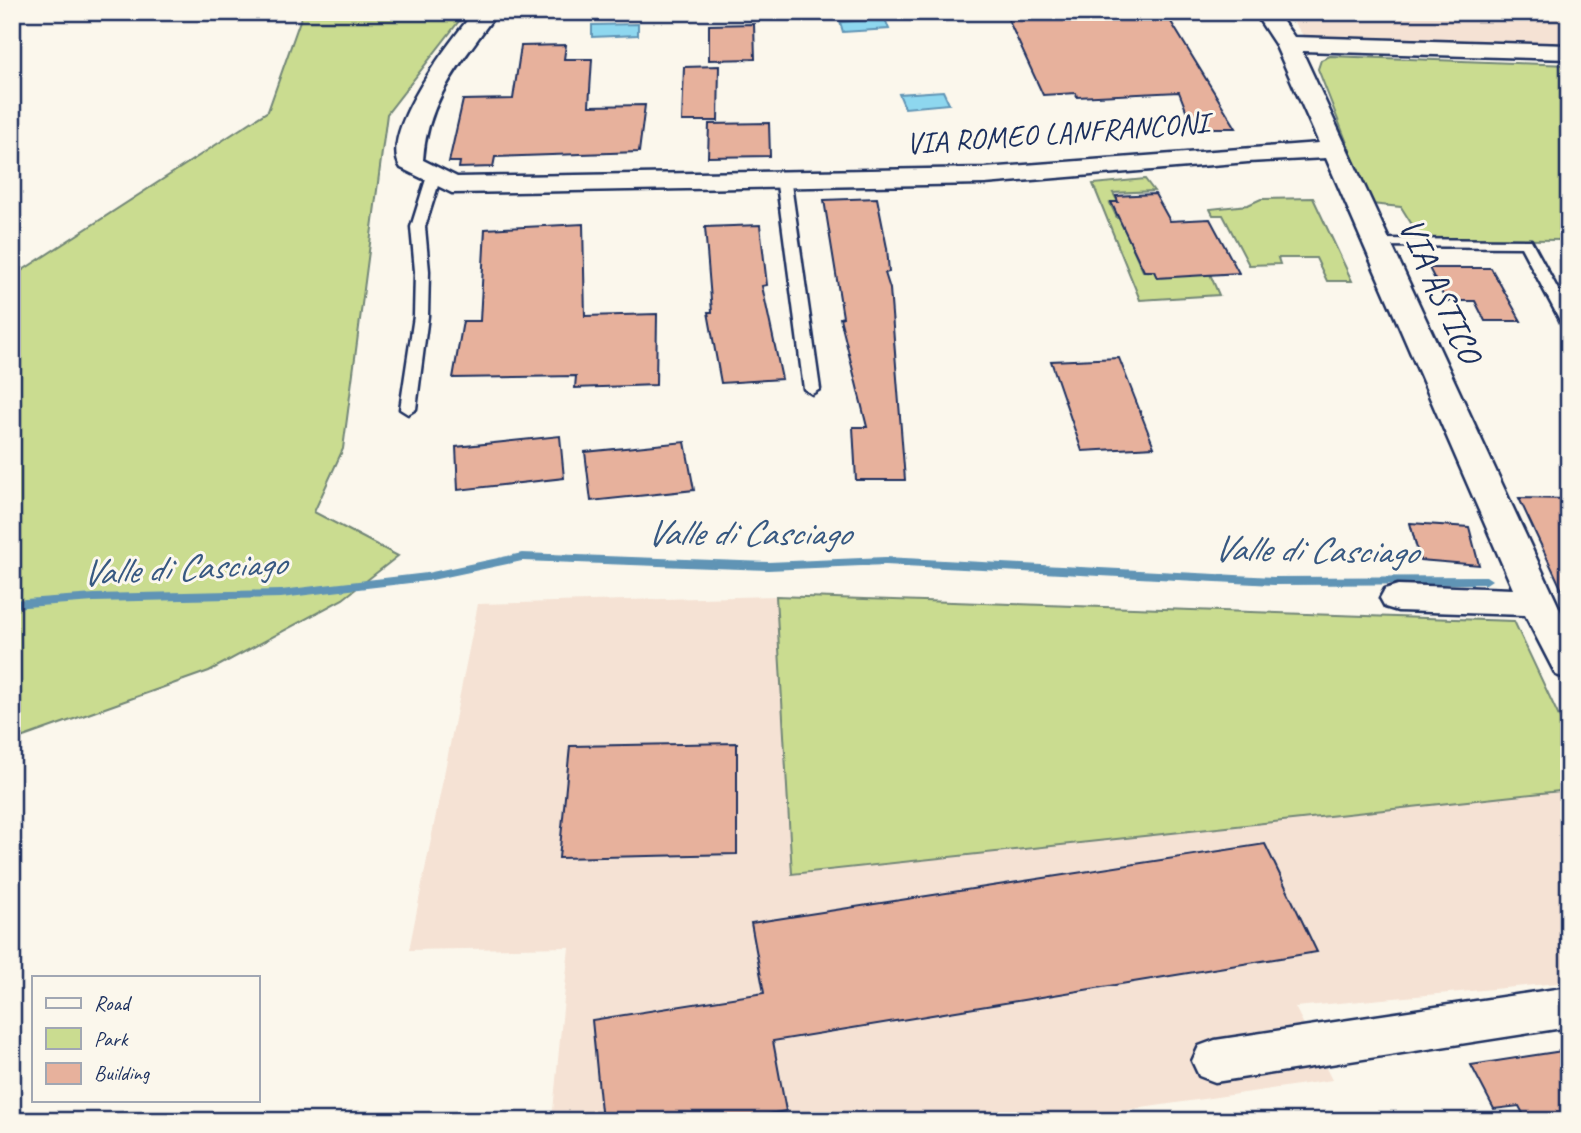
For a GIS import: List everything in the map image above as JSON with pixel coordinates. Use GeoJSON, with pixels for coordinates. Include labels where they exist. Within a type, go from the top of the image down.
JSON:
{"type":"FeatureCollection","features":[{"type":"Feature","properties":{"kind":"street","name":"VIA ROMEO LANFRANCONI"},"geometry":{"type":"LineString","coordinates":[[486,12],[448,58],[420,111],[409,145],[410,163],[452,185],[1047,173],[1233,155],[1336,150]]}},
{"type":"Feature","properties":{"kind":"street","name":"VIA ASTICO"},"geometry":{"type":"LineString","coordinates":[[1265,12],[1287,44],[1537,603],[1569,666]]}},
{"type":"Feature","properties":{"kind":"street"},"geometry":{"type":"LineString","coordinates":[[1287,44],[1569,52]]}},
{"type":"Feature","properties":{"kind":"street"},"geometry":{"type":"LineString","coordinates":[[1398,598],[1537,603]]}},
{"type":"Feature","properties":{"kind":"street"},"geometry":{"type":"LineString","coordinates":[[1214,1061],[1569,1007]]}},
{"type":"Feature","properties":{"kind":"lane"},"geometry":{"type":"LineString","coordinates":[[408,409],[421,316],[422,271],[418,226],[434,176]]}},
{"type":"Feature","properties":{"kind":"lane"},"geometry":{"type":"LineString","coordinates":[[783,177],[812,389]]}},
{"type":"Feature","properties":{"kind":"lane"},"geometry":{"type":"LineString","coordinates":[[1378,243],[1526,243],[1569,324]]}},
{"type":"Feature","properties":{"kind":"shaded area"},"geometry":{"type":"Polygon","coordinates":[[[1286,12],[1569,12],[1569,48],[1305,38],[1286,12]]]}},
{"type":"Feature","properties":{"kind":"shaded area"},"geometry":{"type":"Polygon","coordinates":[[[776,596],[792,874],[1569,790],[1569,982],[1295,1007],[1332,1080],[1053,1121],[552,1121],[569,947],[409,950],[478,604],[776,596]]]}},
{"type":"Feature","properties":{"kind":"green space"},"geometry":{"type":"Polygon","coordinates":[[[303,12],[466,12],[387,114],[343,449],[314,512],[398,556],[343,599],[209,671],[12,741],[12,277],[268,111],[303,12]]]}},
{"type":"Feature","properties":{"kind":"green space"},"geometry":{"type":"Polygon","coordinates":[[[1330,56],[1569,65],[1569,240],[1421,239],[1401,207],[1371,204],[1318,69],[1321,60],[1330,56]]]}},
{"type":"Feature","properties":{"kind":"green space"},"geometry":{"type":"Polygon","coordinates":[[[1145,179],[1154,191],[1113,193],[1118,202],[1110,203],[1117,218],[1123,218],[1126,233],[1143,271],[1210,274],[1219,295],[1140,300],[1093,184],[1145,179]]]}},
{"type":"Feature","properties":{"kind":"green space"},"geometry":{"type":"Polygon","coordinates":[[[1313,198],[1352,281],[1327,281],[1316,258],[1278,258],[1280,264],[1249,265],[1223,215],[1213,215],[1210,209],[1248,205],[1261,199],[1313,198]]]}},
{"type":"Feature","properties":{"kind":"green space"},"geometry":{"type":"Polygon","coordinates":[[[776,596],[1514,621],[1569,738],[1569,790],[792,874],[776,596]]]}},
{"type":"Feature","properties":{"kind":"water"},"geometry":{"type":"Polygon","coordinates":[[[885,19],[889,29],[843,32],[840,22],[885,19]]]}},
{"type":"Feature","properties":{"kind":"water"},"geometry":{"type":"Polygon","coordinates":[[[638,24],[638,35],[592,37],[592,25],[638,24]]]}},
{"type":"Feature","properties":{"kind":"water"},"geometry":{"type":"Polygon","coordinates":[[[943,91],[949,104],[905,108],[899,94],[943,91]]]}},
{"type":"Feature","properties":{"kind":"building"},"geometry":{"type":"Polygon","coordinates":[[[1020,12],[1165,12],[1236,128],[1193,128],[1179,92],[1077,97],[1076,93],[1043,95],[1007,17],[1021,16],[1020,12]]]}},
{"type":"Feature","properties":{"kind":"building"},"geometry":{"type":"Polygon","coordinates":[[[754,24],[755,59],[709,60],[709,25],[754,24]]]}},
{"type":"Feature","properties":{"kind":"building"},"geometry":{"type":"Polygon","coordinates":[[[566,45],[564,59],[592,59],[589,106],[645,105],[639,152],[495,157],[493,167],[459,168],[460,162],[449,162],[463,100],[513,99],[521,46],[566,45]]]}},
{"type":"Feature","properties":{"kind":"building"},"geometry":{"type":"Polygon","coordinates":[[[719,66],[718,121],[682,121],[684,67],[719,66]]]}},
{"type":"Feature","properties":{"kind":"building"},"geometry":{"type":"Polygon","coordinates":[[[769,123],[770,156],[708,157],[709,124],[769,123]]]}},
{"type":"Feature","properties":{"kind":"building"},"geometry":{"type":"Polygon","coordinates":[[[1155,194],[1170,221],[1210,219],[1239,273],[1157,278],[1154,271],[1144,271],[1111,202],[1118,202],[1116,196],[1155,194]]]}},
{"type":"Feature","properties":{"kind":"building"},"geometry":{"type":"Polygon","coordinates":[[[877,198],[887,248],[889,272],[885,273],[890,289],[905,480],[856,480],[853,427],[867,427],[840,318],[843,317],[824,200],[877,198]]]}},
{"type":"Feature","properties":{"kind":"building"},"geometry":{"type":"Polygon","coordinates":[[[583,224],[585,316],[657,314],[656,385],[575,388],[576,376],[453,378],[463,321],[480,321],[485,229],[583,224]]]}},
{"type":"Feature","properties":{"kind":"building"},"geometry":{"type":"Polygon","coordinates":[[[760,225],[767,285],[762,286],[782,379],[721,383],[708,312],[712,312],[705,227],[760,225]]]}},
{"type":"Feature","properties":{"kind":"building"},"geometry":{"type":"Polygon","coordinates":[[[1429,268],[1491,268],[1521,321],[1485,321],[1475,301],[1446,301],[1429,268]]]}},
{"type":"Feature","properties":{"kind":"building"},"geometry":{"type":"Polygon","coordinates":[[[1119,358],[1154,447],[1082,451],[1051,361],[1119,358]]]}},
{"type":"Feature","properties":{"kind":"building"},"geometry":{"type":"Polygon","coordinates":[[[560,436],[564,478],[458,490],[456,447],[560,436]]]}},
{"type":"Feature","properties":{"kind":"building"},"geometry":{"type":"Polygon","coordinates":[[[685,442],[694,490],[591,501],[585,452],[685,442]]]}},
{"type":"Feature","properties":{"kind":"building"},"geometry":{"type":"Polygon","coordinates":[[[1519,498],[1569,499],[1569,605],[1519,498]]]}},
{"type":"Feature","properties":{"kind":"building"},"geometry":{"type":"Polygon","coordinates":[[[1410,523],[1469,527],[1479,565],[1420,560],[1410,523]]]}},
{"type":"Feature","properties":{"kind":"building"},"geometry":{"type":"Polygon","coordinates":[[[737,743],[737,854],[559,858],[570,746],[737,743]]]}},
{"type":"Feature","properties":{"kind":"building"},"geometry":{"type":"Polygon","coordinates":[[[1265,844],[1317,952],[773,1041],[786,1111],[728,1121],[602,1121],[592,1020],[764,993],[751,923],[1265,844]]]}},
{"type":"Feature","properties":{"kind":"building"},"geometry":{"type":"Polygon","coordinates":[[[1569,1050],[1569,1121],[1527,1121],[1519,1106],[1494,1109],[1471,1065],[1569,1050]]]}},
{"type":"Feature","properties":{"kind":"waterway","name":"Valle di Casciago"},"geometry":{"type":"LineString","coordinates":[[12,604],[94,598],[281,594],[427,577],[522,557],[768,566],[885,561],[1274,581],[1486,580]]}}]}
